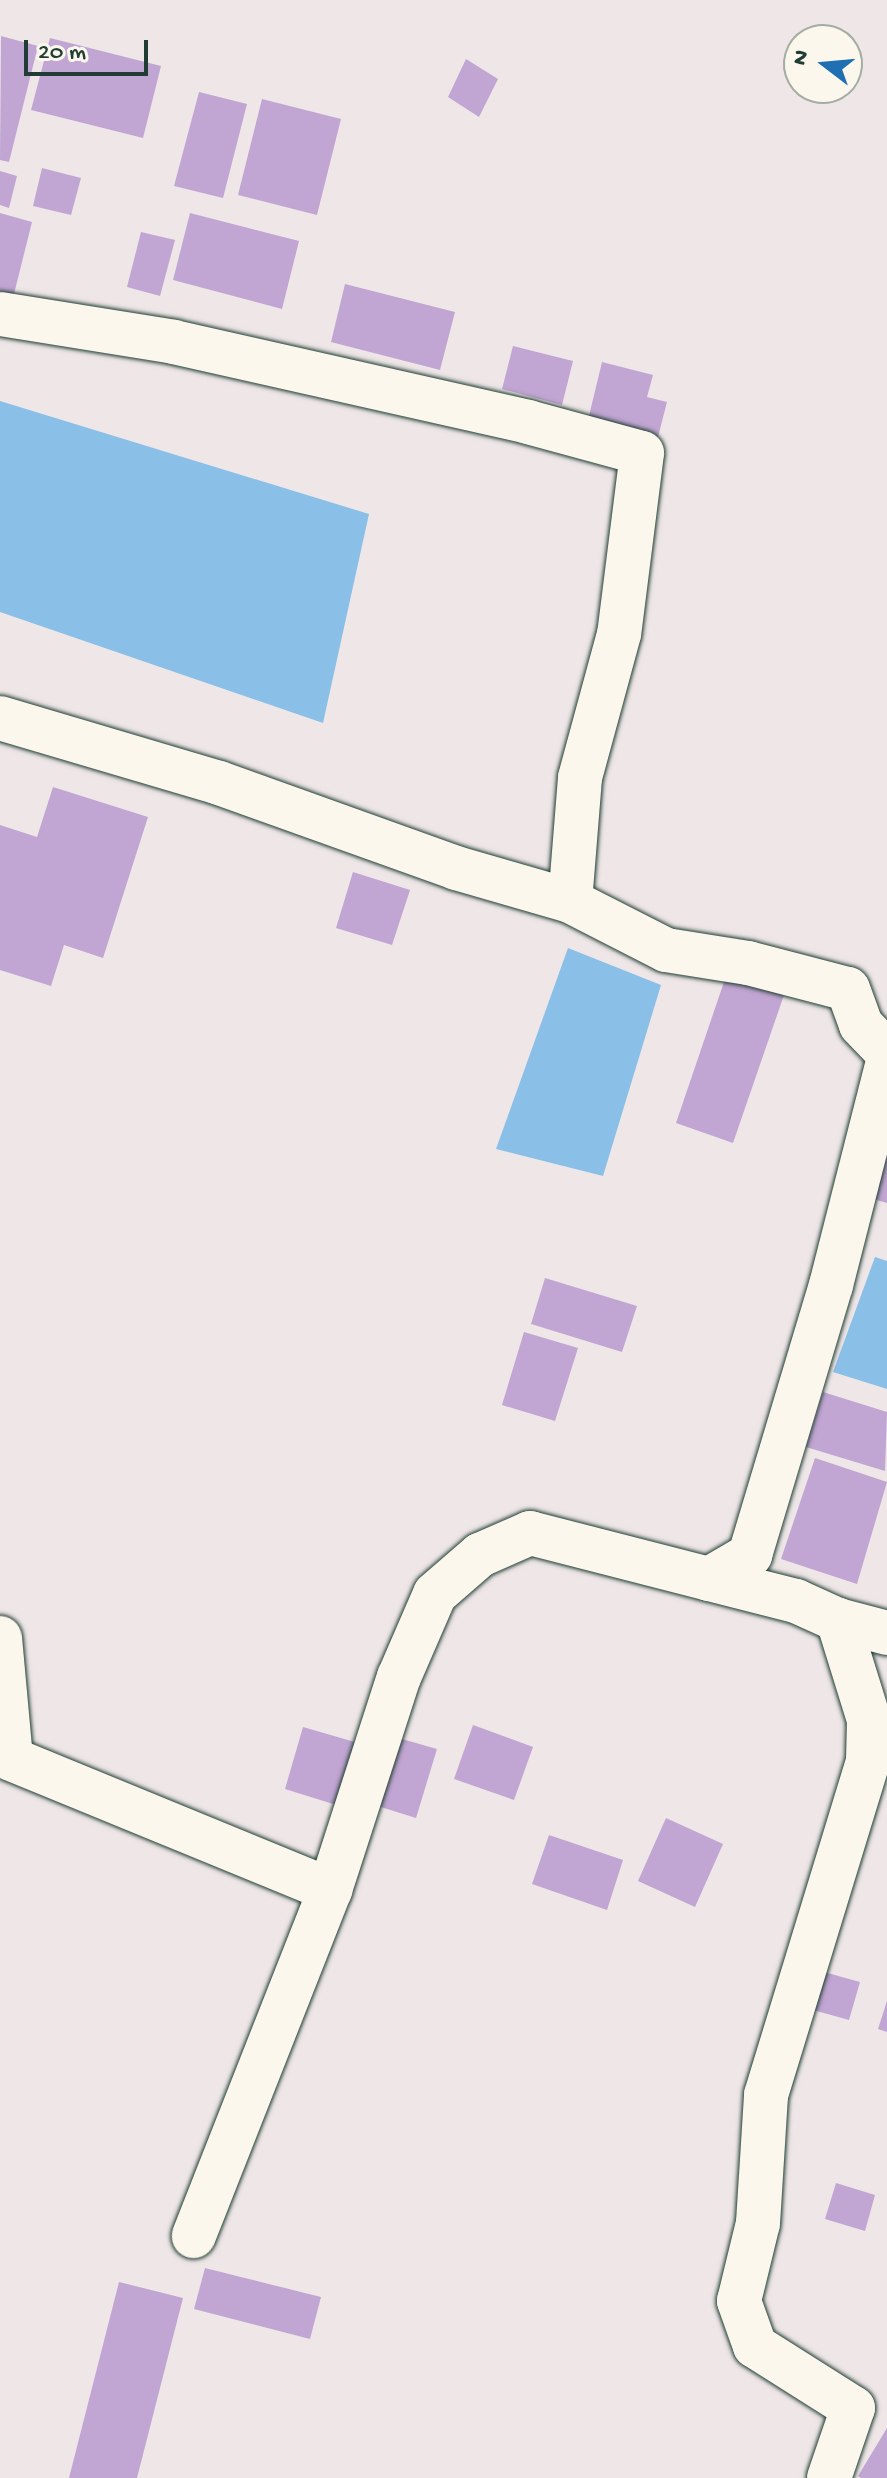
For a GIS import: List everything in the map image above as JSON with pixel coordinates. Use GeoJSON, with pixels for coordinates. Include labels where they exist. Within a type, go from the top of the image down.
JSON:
{"type":"FeatureCollection","features":[{"type":"Feature","properties":{"kind":"street"},"geometry":{"type":"LineString","coordinates":[[0,314],[174,342],[528,422],[642,453],[619,634],[580,778],[570,901]]}},
{"type":"Feature","properties":{"kind":"street"},"geometry":{"type":"LineString","coordinates":[[0,718],[219,783],[442,863],[570,901],[666,950],[748,963],[848,989],[861,1025],[887,1052]]}},
{"type":"Feature","properties":{"kind":"street"},"geometry":{"type":"LineString","coordinates":[[709,1579],[750,1555],[831,1285],[887,1065]]}},
{"type":"Feature","properties":{"kind":"street"},"geometry":{"type":"LineString","coordinates":[[194,2236],[330,1890],[399,1677],[435,1594],[480,1555],[530,1533],[796,1601],[838,1620],[887,1633]]}},
{"type":"Feature","properties":{"kind":"street"},"geometry":{"type":"LineString","coordinates":[[829,2478],[853,2408],[755,2346],[739,2301],[758,2223],[766,2095],[868,1761],[869,1720],[838,1620]]}},
{"type":"Feature","properties":{"kind":"street"},"geometry":{"type":"LineString","coordinates":[[0,1638],[6,1764],[330,1890]]}},
{"type":"Feature","properties":{"kind":"water"},"geometry":{"type":"Polygon","coordinates":[[[0,401],[369,514],[323,723],[0,612],[0,401]]]}},
{"type":"Feature","properties":{"kind":"water"},"geometry":{"type":"Polygon","coordinates":[[[568,948],[661,985],[603,1176],[496,1149],[568,948]]]}},
{"type":"Feature","properties":{"kind":"water"},"geometry":{"type":"Polygon","coordinates":[[[875,1257],[887,1261],[887,1389],[833,1372],[875,1257]]]}},
{"type":"Feature","properties":{"kind":"building"},"geometry":{"type":"Polygon","coordinates":[[[1,36],[38,46],[9,162],[0,160],[1,36]]]}},
{"type":"Feature","properties":{"kind":"building"},"geometry":{"type":"Polygon","coordinates":[[[50,38],[161,66],[143,138],[31,110],[50,38]]]}},
{"type":"Feature","properties":{"kind":"building"},"geometry":{"type":"Polygon","coordinates":[[[466,59],[498,79],[479,117],[448,97],[466,59]]]}},
{"type":"Feature","properties":{"kind":"building"},"geometry":{"type":"Polygon","coordinates":[[[199,92],[247,104],[223,198],[174,186],[199,92]]]}},
{"type":"Feature","properties":{"kind":"building"},"geometry":{"type":"Polygon","coordinates":[[[262,99],[341,119],[317,215],[238,195],[262,99]]]}},
{"type":"Feature","properties":{"kind":"building"},"geometry":{"type":"Polygon","coordinates":[[[42,168],[81,178],[71,215],[33,206],[42,168]]]}},
{"type":"Feature","properties":{"kind":"building"},"geometry":{"type":"Polygon","coordinates":[[[0,171],[17,176],[9,208],[0,205],[0,171]]]}},
{"type":"Feature","properties":{"kind":"building"},"geometry":{"type":"Polygon","coordinates":[[[0,213],[32,222],[11,306],[0,303],[0,213]]]}},
{"type":"Feature","properties":{"kind":"building"},"geometry":{"type":"Polygon","coordinates":[[[190,213],[299,241],[282,309],[173,280],[190,213]]]}},
{"type":"Feature","properties":{"kind":"building"},"geometry":{"type":"Polygon","coordinates":[[[141,232],[175,240],[160,296],[127,287],[141,232]]]}},
{"type":"Feature","properties":{"kind":"building"},"geometry":{"type":"Polygon","coordinates":[[[345,284],[455,312],[440,370],[331,342],[345,284]]]}},
{"type":"Feature","properties":{"kind":"building"},"geometry":{"type":"Polygon","coordinates":[[[513,346],[573,361],[562,405],[502,389],[513,346]]]}},
{"type":"Feature","properties":{"kind":"building"},"geometry":{"type":"Polygon","coordinates":[[[602,362],[653,375],[647,397],[667,402],[658,437],[588,420],[602,362]]]}},
{"type":"Feature","properties":{"kind":"building"},"geometry":{"type":"Polygon","coordinates":[[[53,787],[148,817],[103,958],[64,945],[51,986],[0,970],[0,825],[37,837],[53,787]]]}},
{"type":"Feature","properties":{"kind":"building"},"geometry":{"type":"Polygon","coordinates":[[[353,872],[410,890],[392,945],[336,928],[353,872]]]}},
{"type":"Feature","properties":{"kind":"building"},"geometry":{"type":"Polygon","coordinates":[[[726,976],[784,995],[733,1143],[676,1123],[726,976]]]}},
{"type":"Feature","properties":{"kind":"building"},"geometry":{"type":"Polygon","coordinates":[[[887,1152],[887,1203],[873,1199],[887,1152]]]}},
{"type":"Feature","properties":{"kind":"building"},"geometry":{"type":"Polygon","coordinates":[[[545,1278],[637,1306],[622,1352],[531,1324],[545,1278]]]}},
{"type":"Feature","properties":{"kind":"building"},"geometry":{"type":"Polygon","coordinates":[[[524,1332],[578,1348],[555,1421],[502,1405],[524,1332]]]}},
{"type":"Feature","properties":{"kind":"building"},"geometry":{"type":"Polygon","coordinates":[[[823,1392],[887,1412],[885,1471],[806,1447],[823,1392]]]}},
{"type":"Feature","properties":{"kind":"building"},"geometry":{"type":"Polygon","coordinates":[[[815,1458],[887,1482],[857,1584],[781,1559],[815,1458]]]}},
{"type":"Feature","properties":{"kind":"building"},"geometry":{"type":"Polygon","coordinates":[[[473,1725],[533,1747],[514,1800],[454,1779],[473,1725]]]}},
{"type":"Feature","properties":{"kind":"building"},"geometry":{"type":"Polygon","coordinates":[[[303,1727],[365,1745],[346,1808],[285,1789],[303,1727]]]}},
{"type":"Feature","properties":{"kind":"building"},"geometry":{"type":"Polygon","coordinates":[[[388,1735],[437,1749],[416,1818],[368,1803],[388,1735]]]}},
{"type":"Feature","properties":{"kind":"building"},"geometry":{"type":"Polygon","coordinates":[[[666,1818],[723,1844],[695,1907],[638,1881],[666,1818]]]}},
{"type":"Feature","properties":{"kind":"building"},"geometry":{"type":"Polygon","coordinates":[[[549,1835],[623,1860],[607,1910],[532,1884],[549,1835]]]}},
{"type":"Feature","properties":{"kind":"building"},"geometry":{"type":"Polygon","coordinates":[[[824,1972],[860,1982],[849,2020],[813,2010],[824,1972]]]}},
{"type":"Feature","properties":{"kind":"building"},"geometry":{"type":"Polygon","coordinates":[[[887,2001],[887,2032],[878,2029],[887,2001]]]}},
{"type":"Feature","properties":{"kind":"building"},"geometry":{"type":"Polygon","coordinates":[[[836,2183],[875,2195],[865,2231],[825,2219],[836,2183]]]}},
{"type":"Feature","properties":{"kind":"building"},"geometry":{"type":"Polygon","coordinates":[[[205,2268],[321,2297],[310,2339],[194,2309],[205,2268]]]}},
{"type":"Feature","properties":{"kind":"building"},"geometry":{"type":"Polygon","coordinates":[[[119,2282],[183,2298],[137,2478],[69,2478],[119,2282]]]}},
{"type":"Feature","properties":{"kind":"building"},"geometry":{"type":"Polygon","coordinates":[[[887,2428],[887,2478],[861,2478],[858,2476],[887,2428]]]}}]}
